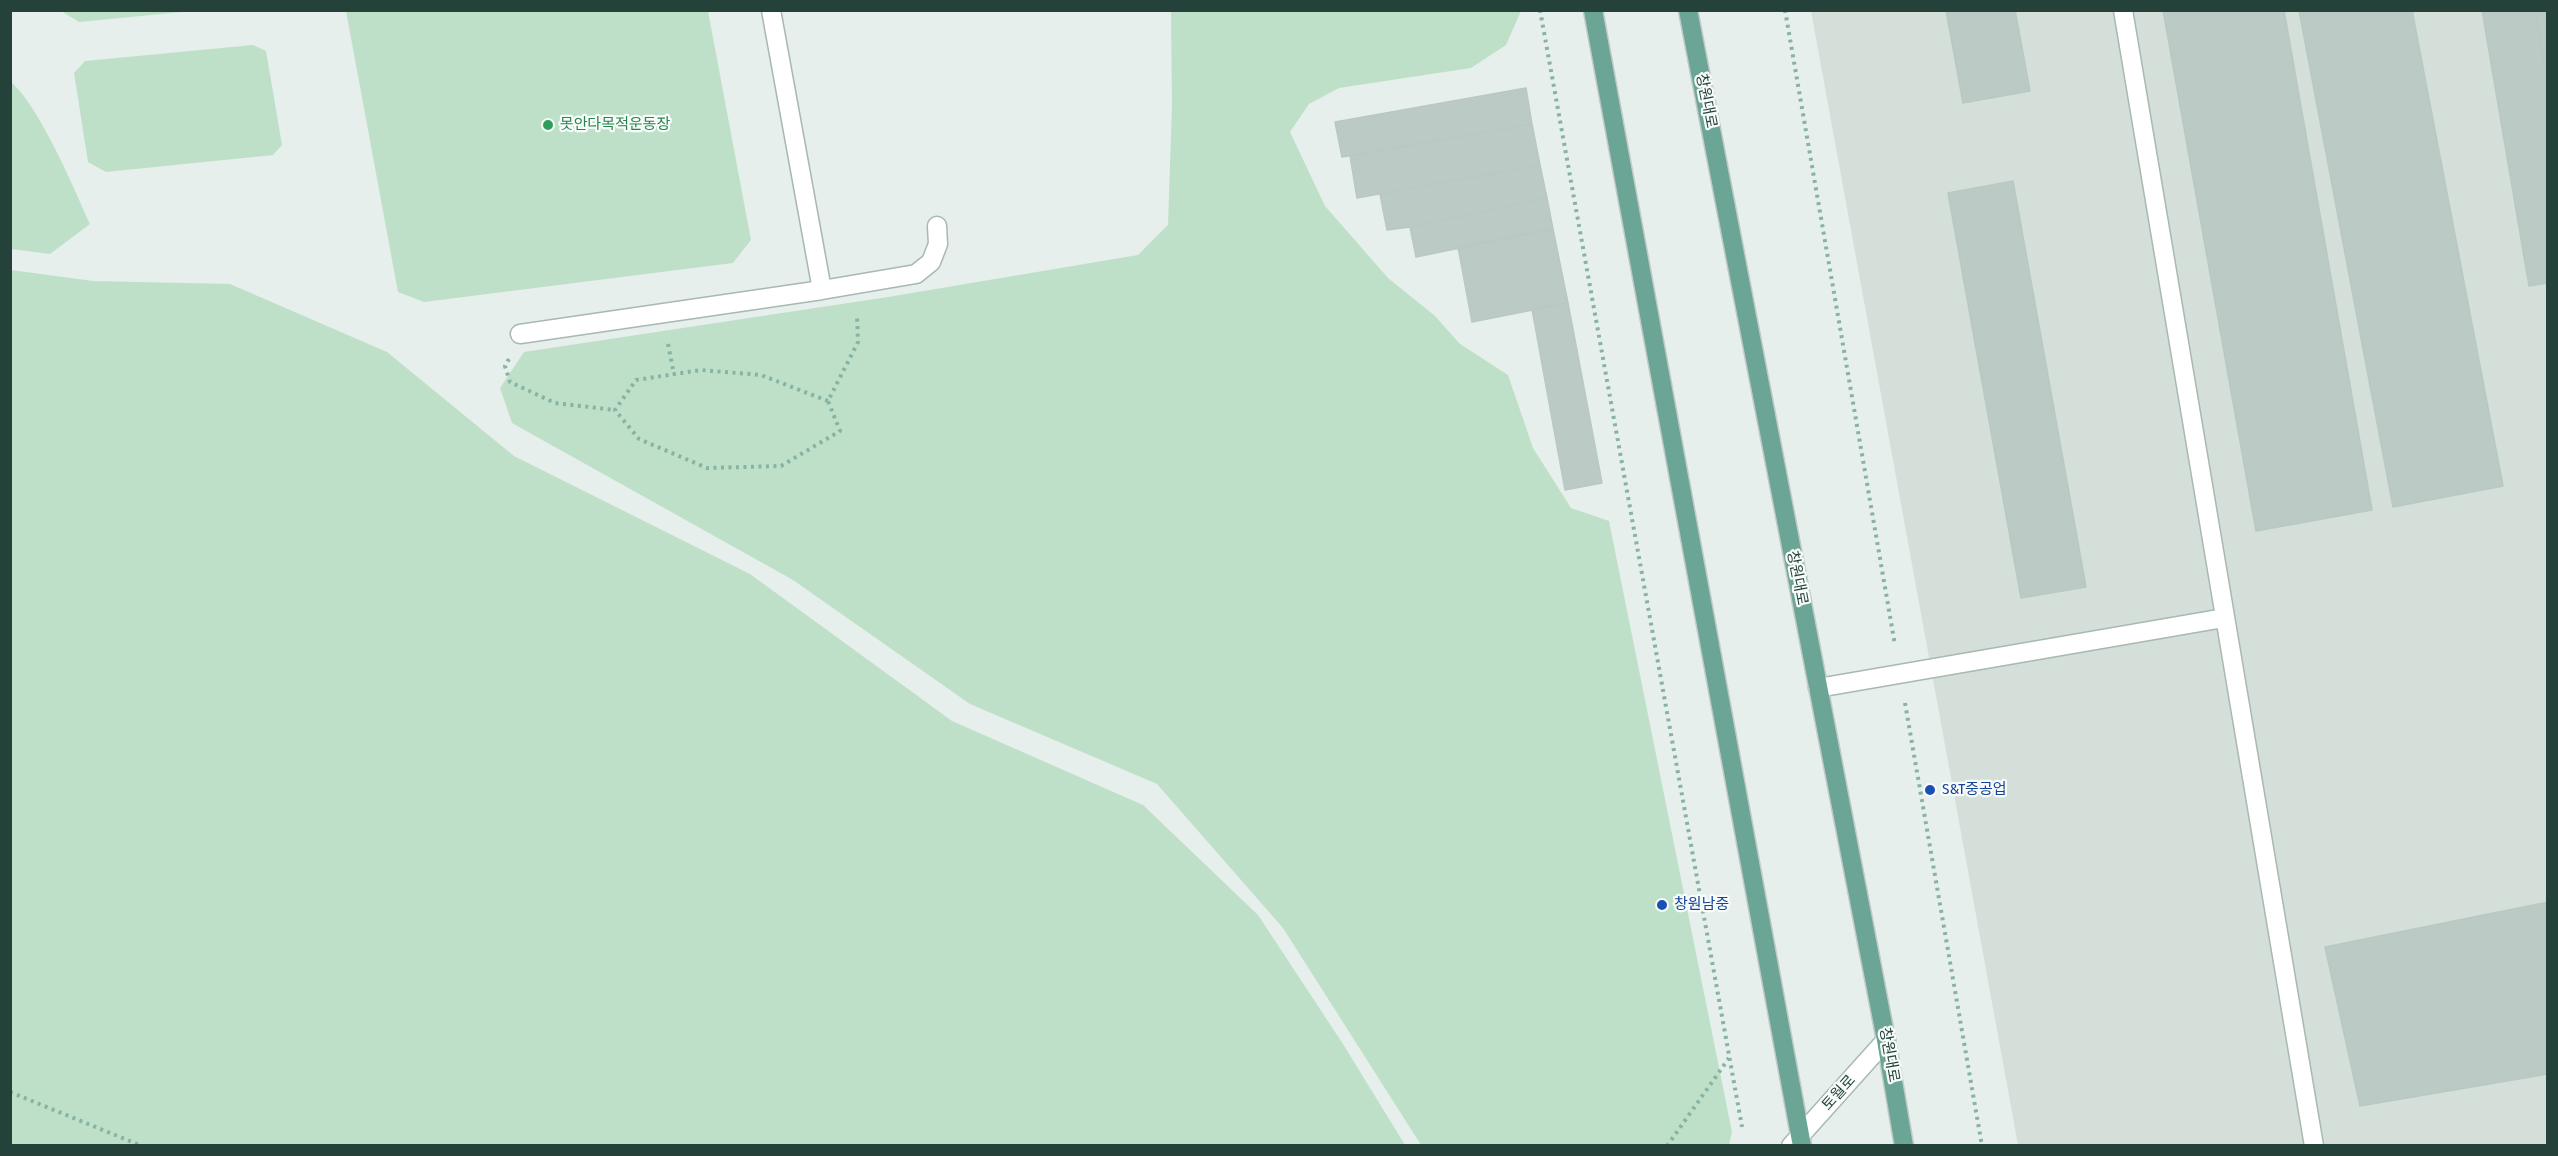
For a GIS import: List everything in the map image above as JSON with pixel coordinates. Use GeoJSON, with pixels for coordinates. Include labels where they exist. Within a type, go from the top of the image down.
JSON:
{"type":"FeatureCollection","features":[{"type":"Feature","properties":{"kind":"main road"},"geometry":{"type":"LineString","coordinates":[[1593,10],[1792,1079],[1798,1142]]}},
{"type":"Feature","properties":{"kind":"main road","name":"창원대로"},"geometry":{"type":"LineString","coordinates":[[1688,10],[1886,1040],[1904,1146]]}},
{"type":"Feature","properties":{"kind":"street"},"geometry":{"type":"LineString","coordinates":[[771,10],[822,290]]}},
{"type":"Feature","properties":{"kind":"street"},"geometry":{"type":"LineString","coordinates":[[2123,10],[2314,1146]]}},
{"type":"Feature","properties":{"kind":"street"},"geometry":{"type":"LineString","coordinates":[[520,334],[916,274],[931,262],[938,244],[936,226]]}},
{"type":"Feature","properties":{"kind":"street"},"geometry":{"type":"LineString","coordinates":[[1818,688],[2224,618]]}},
{"type":"Feature","properties":{"kind":"street","name":"토월로"},"geometry":{"type":"LineString","coordinates":[[1798,1142],[1886,1040]]}},
{"type":"Feature","properties":{"kind":"path"},"geometry":{"type":"LineString","coordinates":[[1540,10],[1742,1127]]}},
{"type":"Feature","properties":{"kind":"path"},"geometry":{"type":"LineString","coordinates":[[1785,10],[1982,1146]]}},
{"type":"Feature","properties":{"kind":"path"},"geometry":{"type":"LineString","coordinates":[[828,402],[858,342],[855,285]]}},
{"type":"Feature","properties":{"kind":"path"},"geometry":{"type":"LineString","coordinates":[[520,334],[506,366],[510,382],[555,403],[615,410],[639,439],[707,468],[782,466],[840,431],[828,402],[761,375],[701,370],[636,380],[615,410]]}},
{"type":"Feature","properties":{"kind":"path"},"geometry":{"type":"LineString","coordinates":[[1667,1146],[1730,1057]]}},
{"type":"Feature","properties":{"kind":"path"},"geometry":{"type":"LineString","coordinates":[[10,1092],[142,1146]]}},
{"type":"Feature","properties":{"kind":"shaded area"},"geometry":{"type":"Polygon","coordinates":[[[1811,11],[2547,11],[2547,1145],[2018,1145],[1811,11]]]}},
{"type":"Feature","properties":{"kind":"green space"},"geometry":{"type":"Polygon","coordinates":[[[61,10],[192,11],[79,22],[61,10]]]}},
{"type":"Feature","properties":{"kind":"green space","name":"못안다목적운동장"},"geometry":{"type":"Polygon","coordinates":[[[346,11],[708,11],[751,240],[733,263],[424,302],[398,292],[346,11]]]}},
{"type":"Feature","properties":{"kind":"green space"},"geometry":{"type":"Polygon","coordinates":[[[1171,11],[1521,11],[1506,45],[1471,68],[1339,88],[1309,104],[1290,132],[1325,206],[1388,278],[1435,316],[1460,344],[1508,375],[1533,448],[1571,508],[1609,521],[1732,1132],[1729,1145],[1421,1145],[1283,928],[1157,784],[970,704],[793,580],[512,423],[500,388],[524,352],[888,297],[1138,255],[1168,225],[1172,105],[1171,11]]]}},
{"type":"Feature","properties":{"kind":"green space"},"geometry":{"type":"Polygon","coordinates":[[[253,45],[266,51],[282,145],[273,155],[106,172],[88,162],[74,73],[85,61],[253,45]]]}},
{"type":"Feature","properties":{"kind":"green space"},"geometry":{"type":"Polygon","coordinates":[[[11,82],[33,109],[44,128],[90,224],[50,254],[11,249],[11,82]]]}},
{"type":"Feature","properties":{"kind":"green space"},"geometry":{"type":"Polygon","coordinates":[[[11,270],[93,281],[230,284],[387,352],[514,456],[750,574],[952,721],[1143,805],[1258,915],[1343,1044],[1405,1145],[11,1145],[11,270]]]}},
{"type":"Feature","properties":{"kind":"building"},"geometry":{"type":"Polygon","coordinates":[[[1946,10],[2015,10],[2030,91],[1963,103],[1946,10]]]}},
{"type":"Feature","properties":{"kind":"building"},"geometry":{"type":"Polygon","coordinates":[[[2163,10],[2284,10],[2372,510],[2256,531],[2163,10]]]}},
{"type":"Feature","properties":{"kind":"building"},"geometry":{"type":"Polygon","coordinates":[[[2299,10],[2412,10],[2503,486],[2393,507],[2299,10]]]}},
{"type":"Feature","properties":{"kind":"building"},"geometry":{"type":"Polygon","coordinates":[[[2482,10],[2535,10],[2548,85],[2548,283],[2529,286],[2482,10]]]}},
{"type":"Feature","properties":{"kind":"building"},"geometry":{"type":"Polygon","coordinates":[[[2535,10],[2548,10],[2548,85],[2535,10]]]}},
{"type":"Feature","properties":{"kind":"building"},"geometry":{"type":"Polygon","coordinates":[[[1526,88],[1532,124],[1342,157],[1335,122],[1526,88]]]}},
{"type":"Feature","properties":{"kind":"building"},"geometry":{"type":"Polygon","coordinates":[[[1532,124],[1540,165],[1357,198],[1350,156],[1532,124]]]}},
{"type":"Feature","properties":{"kind":"building"},"geometry":{"type":"Polygon","coordinates":[[[1540,165],[1547,198],[1387,230],[1380,194],[1540,165]]]}},
{"type":"Feature","properties":{"kind":"building"},"geometry":{"type":"Polygon","coordinates":[[[2013,181],[2086,587],[2021,598],[1948,193],[2013,181]]]}},
{"type":"Feature","properties":{"kind":"building"},"geometry":{"type":"Polygon","coordinates":[[[1547,198],[1553,229],[1416,257],[1410,227],[1547,198]]]}},
{"type":"Feature","properties":{"kind":"building"},"geometry":{"type":"Polygon","coordinates":[[[1553,229],[1568,303],[1472,322],[1458,247],[1553,229]]]}},
{"type":"Feature","properties":{"kind":"building"},"geometry":{"type":"Polygon","coordinates":[[[1568,303],[1602,483],[1565,490],[1532,309],[1568,303]]]}},
{"type":"Feature","properties":{"kind":"building"},"geometry":{"type":"Polygon","coordinates":[[[2548,902],[2548,1074],[2360,1106],[2325,947],[2548,902]]]}},
{"type":"Feature","properties":{"kind":"place","name":"못안다목적운동장"},"geometry":{"type":"Point","coordinates":[548,125]}},
{"type":"Feature","properties":{"kind":"place","name":"S&T중공업"},"geometry":{"type":"Point","coordinates":[1930,790]}},
{"type":"Feature","properties":{"kind":"place","name":"창원남중"},"geometry":{"type":"Point","coordinates":[1662,905]}}]}
